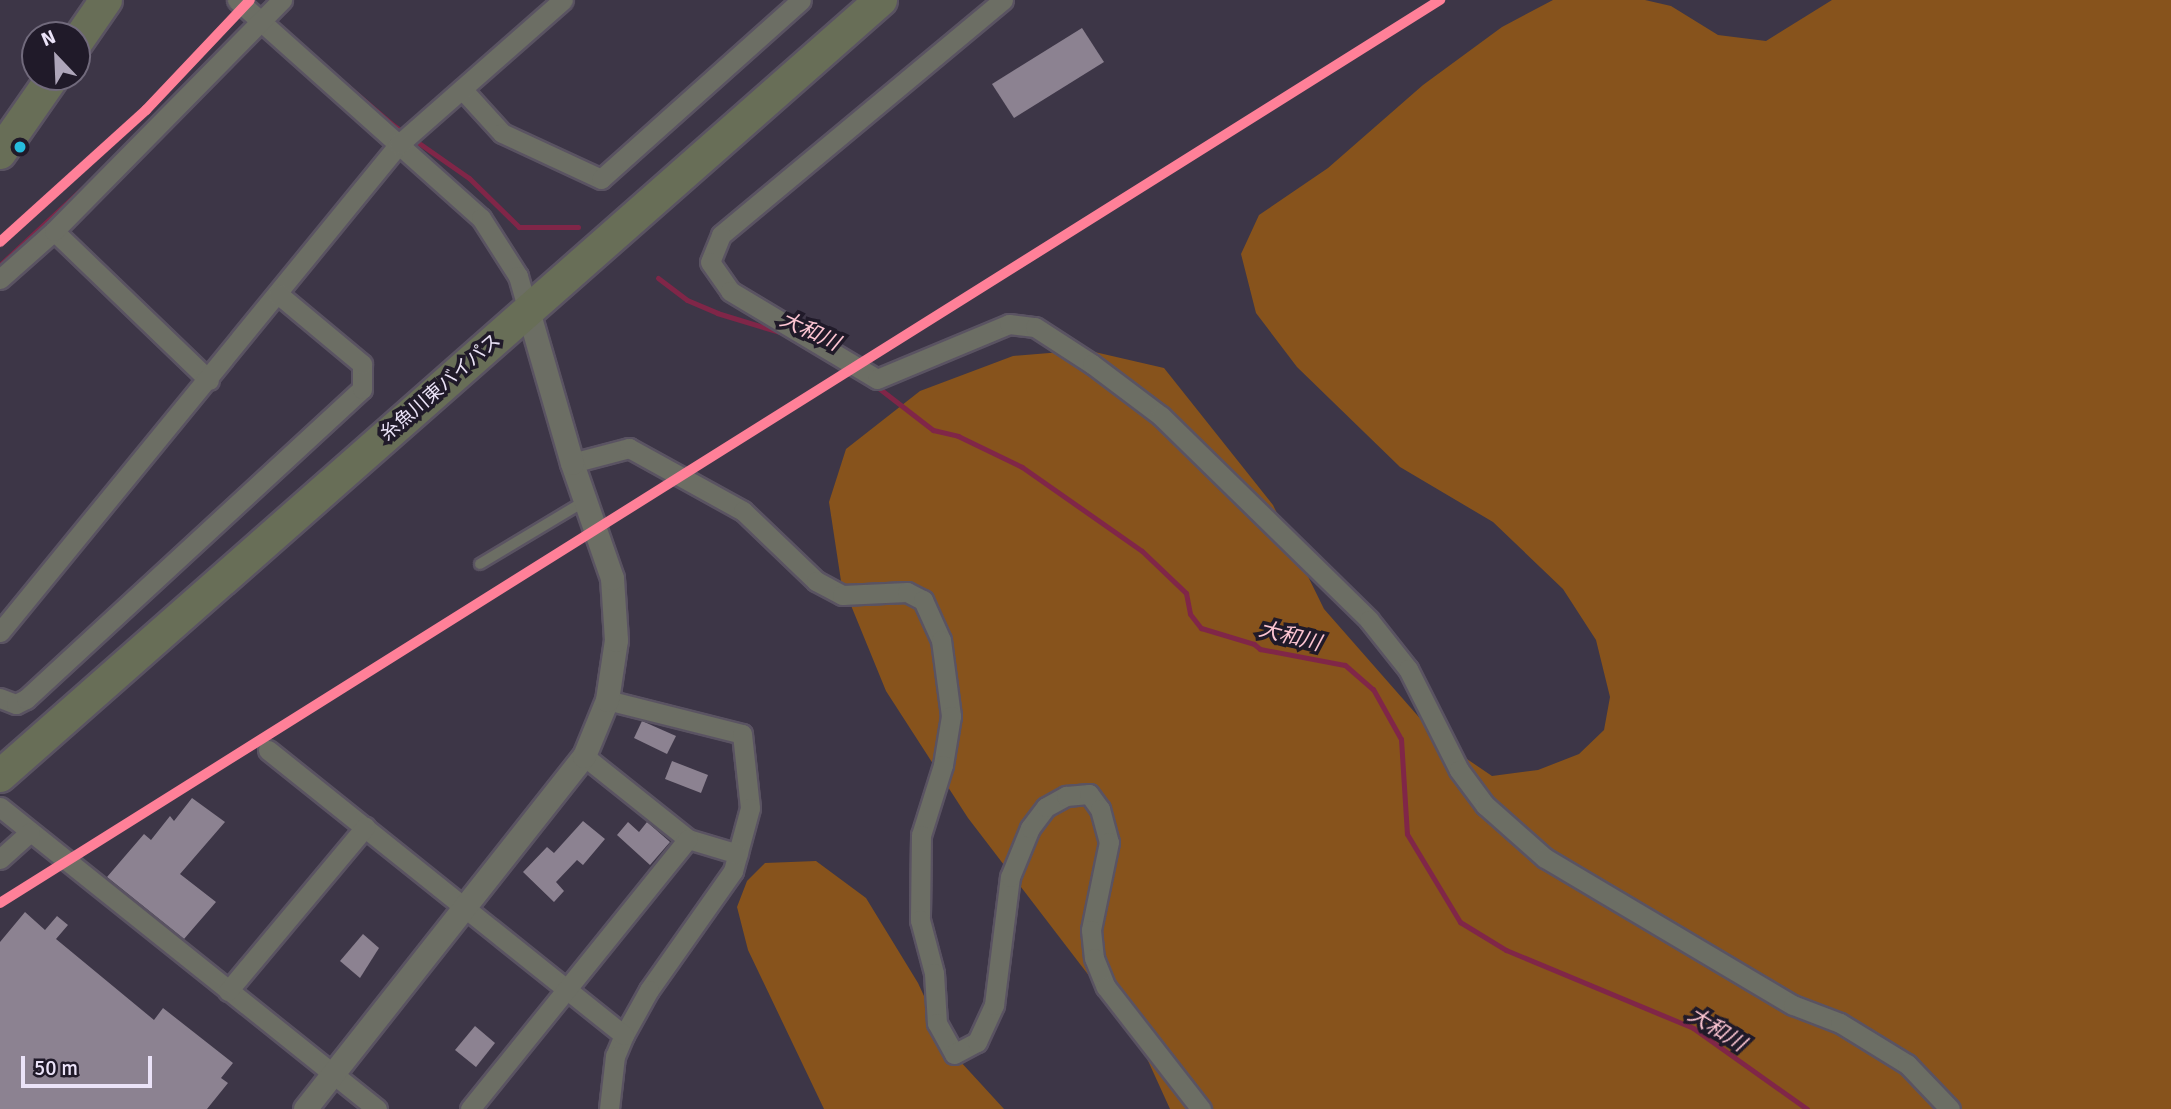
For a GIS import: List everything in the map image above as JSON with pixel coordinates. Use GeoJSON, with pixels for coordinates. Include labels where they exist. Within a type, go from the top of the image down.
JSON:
{"type":"FeatureCollection","features":[{"type":"Feature","properties":{"kind":"highway"},"geometry":{"type":"LineString","coordinates":[[91,22],[106,0]]}},
{"type":"Feature","properties":{"kind":"highway","name":"糸魚川東バイパス"},"geometry":{"type":"LineString","coordinates":[[0,776],[881,0]]}},
{"type":"Feature","properties":{"kind":"highway"},"geometry":{"type":"LineString","coordinates":[[0,153],[43,91]]}},
{"type":"Feature","properties":{"kind":"street"},"geometry":{"type":"LineString","coordinates":[[237,0],[481,218],[517,276],[572,463],[612,578],[615,608],[607,700],[584,756],[305,1109]]}},
{"type":"Feature","properties":{"kind":"street"},"geometry":{"type":"LineString","coordinates":[[0,279],[54,231],[263,23],[282,0]]}},
{"type":"Feature","properties":{"kind":"street"},"geometry":{"type":"LineString","coordinates":[[0,632],[209,380],[399,144],[563,0]]}},
{"type":"Feature","properties":{"kind":"street"},"geometry":{"type":"LineString","coordinates":[[463,89],[502,132],[601,179],[801,0]]}},
{"type":"Feature","properties":{"kind":"street"},"geometry":{"type":"LineString","coordinates":[[1003,0],[721,234],[710,261],[730,291],[877,379],[1009,324],[1035,327],[1092,364],[1161,416],[1369,620],[1408,669],[1459,769],[1485,805],[1545,858],[1793,1005],[1840,1023],[1907,1064],[1950,1109]]}},
{"type":"Feature","properties":{"kind":"street"},"geometry":{"type":"LineString","coordinates":[[54,231],[209,380]]}},
{"type":"Feature","properties":{"kind":"street"},"geometry":{"type":"LineString","coordinates":[[0,698],[16,704],[26,699],[362,389],[362,364],[278,295]]}},
{"type":"Feature","properties":{"kind":"street"},"geometry":{"type":"LineString","coordinates":[[572,463],[629,449],[743,511],[816,581],[842,594],[907,592],[923,600],[942,640],[951,716],[943,765],[921,835],[918,873],[920,920],[934,973],[937,1023],[948,1044],[954,1054],[977,1042],[993,1005],[1010,877],[1030,828],[1046,807],[1066,796],[1089,794],[1100,809],[1109,842],[1091,930],[1094,958],[1107,987],[1201,1109]]}},
{"type":"Feature","properties":{"kind":"street"},"geometry":{"type":"LineString","coordinates":[[607,700],[742,734],[750,807],[733,871],[649,990],[624,1035],[615,1056],[609,1109]]}},
{"type":"Feature","properties":{"kind":"street"},"geometry":{"type":"LineString","coordinates":[[268,750],[624,1035]]}},
{"type":"Feature","properties":{"kind":"street"},"geometry":{"type":"LineString","coordinates":[[584,756],[688,839],[738,853]]}},
{"type":"Feature","properties":{"kind":"street"},"geometry":{"type":"LineString","coordinates":[[0,807],[377,1109]]}},
{"type":"Feature","properties":{"kind":"street"},"geometry":{"type":"LineString","coordinates":[[228,992],[365,827]]}},
{"type":"Feature","properties":{"kind":"street"},"geometry":{"type":"LineString","coordinates":[[0,859],[30,832]]}},
{"type":"Feature","properties":{"kind":"street"},"geometry":{"type":"LineString","coordinates":[[470,1109],[688,839]]}},
{"type":"Feature","properties":{"kind":"lane"},"geometry":{"type":"LineString","coordinates":[[480,564],[585,501]]}},
{"type":"Feature","properties":{"kind":"shaded area"},"geometry":{"type":"Polygon","coordinates":[[[1553,0],[1645,0],[1671,6],[1718,35],[1766,41],[1832,0],[2171,0],[2171,1109],[1170,1109],[1139,1041],[968,818],[886,691],[841,581],[829,502],[846,449],[920,391],[1013,356],[1086,350],[1164,368],[1273,505],[1324,609],[1439,740],[1492,776],[1538,770],[1579,754],[1604,730],[1610,697],[1596,640],[1563,589],[1493,522],[1400,467],[1297,367],[1256,313],[1241,254],[1259,215],[1328,168],[1423,85],[1502,27],[1553,0]]]}},
{"type":"Feature","properties":{"kind":"shaded area"},"geometry":{"type":"Polygon","coordinates":[[[816,861],[866,898],[918,983],[948,1048],[1004,1109],[824,1109],[748,950],[737,907],[747,881],[765,863],[816,861]]]}},
{"type":"Feature","properties":{"kind":"building"},"geometry":{"type":"Polygon","coordinates":[[[1082,28],[1104,62],[1014,118],[992,84],[1082,28]]]}},
{"type":"Feature","properties":{"kind":"building"},"geometry":{"type":"Polygon","coordinates":[[[642,721],[676,736],[667,754],[634,738],[642,721]]]}},
{"type":"Feature","properties":{"kind":"building"},"geometry":{"type":"Polygon","coordinates":[[[672,761],[708,775],[701,793],[665,779],[672,761]]]}},
{"type":"Feature","properties":{"kind":"building"},"geometry":{"type":"Polygon","coordinates":[[[192,798],[225,822],[180,874],[216,902],[184,939],[107,877],[144,834],[151,840],[170,816],[174,821],[192,798]]]}},
{"type":"Feature","properties":{"kind":"building"},"geometry":{"type":"Polygon","coordinates":[[[583,821],[605,839],[583,865],[577,860],[556,882],[564,891],[554,902],[523,872],[547,847],[554,853],[583,821]]]}},
{"type":"Feature","properties":{"kind":"building"},"geometry":{"type":"Polygon","coordinates":[[[628,822],[639,832],[647,822],[670,842],[650,865],[617,835],[628,822]]]}},
{"type":"Feature","properties":{"kind":"building"},"geometry":{"type":"Polygon","coordinates":[[[25,912],[45,930],[57,916],[68,925],[56,939],[154,1020],[163,1008],[233,1063],[221,1078],[228,1083],[207,1109],[0,1109],[0,942],[25,912]]]}},
{"type":"Feature","properties":{"kind":"building"},"geometry":{"type":"Polygon","coordinates":[[[363,934],[379,948],[360,978],[340,961],[363,934]]]}},
{"type":"Feature","properties":{"kind":"building"},"geometry":{"type":"Polygon","coordinates":[[[475,1026],[495,1043],[476,1067],[455,1050],[475,1026]]]}},
{"type":"Feature","properties":{"kind":"waterway","name":"大和川"},"geometry":{"type":"LineString","coordinates":[[285,33],[393,125],[469,178],[519,227],[578,227]]}},
{"type":"Feature","properties":{"kind":"waterway","name":"大和川"},"geometry":{"type":"LineString","coordinates":[[0,265],[83,188]]}},
{"type":"Feature","properties":{"kind":"waterway","name":"大和川"},"geometry":{"type":"LineString","coordinates":[[658,278],[687,300],[717,313],[786,334]]}},
{"type":"Feature","properties":{"kind":"waterway","name":"大和川"},"geometry":{"type":"LineString","coordinates":[[876,386],[933,430],[958,436],[1022,467],[1142,551],[1186,593],[1190,614],[1201,628],[1254,644],[1260,649],[1345,665],[1373,689],[1401,739],[1407,834],[1460,922],[1506,950],[1693,1028],[1807,1109]]}},
{"type":"Feature","properties":{"kind":"transit line"},"geometry":{"type":"LineString","coordinates":[[0,242],[146,110],[250,0]]}},
{"type":"Feature","properties":{"kind":"transit line"},"geometry":{"type":"LineString","coordinates":[[0,903],[1440,0]]}}]}
